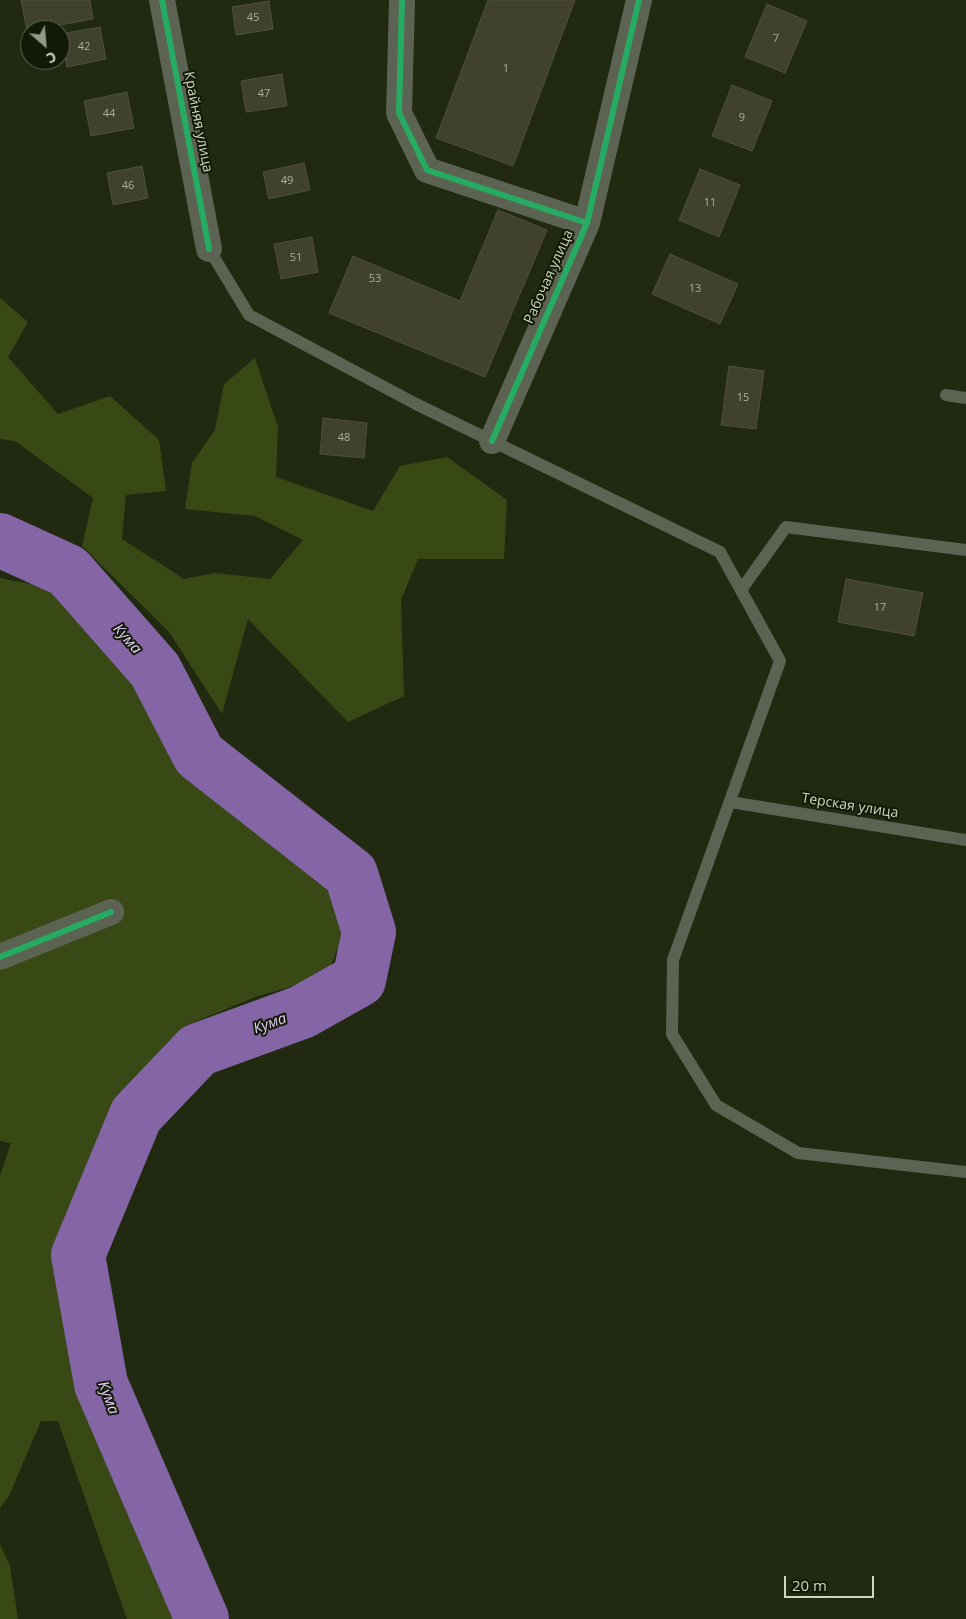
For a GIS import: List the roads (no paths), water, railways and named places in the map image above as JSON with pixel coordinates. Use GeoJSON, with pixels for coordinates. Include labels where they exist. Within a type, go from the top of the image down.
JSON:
{"type":"FeatureCollection","features":[{"type":"Feature","properties":{"kind":"street","name":"Крайняя улица"},"geometry":{"type":"LineString","coordinates":[[162,0],[209,249]]}},
{"type":"Feature","properties":{"kind":"street","name":"Рабочая улица"},"geometry":{"type":"LineString","coordinates":[[492,441],[587,223],[639,0]]}},
{"type":"Feature","properties":{"kind":"street"},"geometry":{"type":"LineString","coordinates":[[402,1],[399,112],[427,170],[587,223]]}},
{"type":"Feature","properties":{"kind":"street"},"geometry":{"type":"LineString","coordinates":[[0,956],[111,912]]}},
{"type":"Feature","properties":{"kind":"lane"},"geometry":{"type":"LineString","coordinates":[[209,249],[248,315],[416,404],[720,552],[780,661],[673,960],[672,1034],[716,1105],[798,1153],[966,1172]]}},
{"type":"Feature","properties":{"kind":"lane"},"geometry":{"type":"LineString","coordinates":[[946,395],[966,398]]}},
{"type":"Feature","properties":{"kind":"lane"},"geometry":{"type":"LineString","coordinates":[[741,590],[786,527],[966,550]]}},
{"type":"Feature","properties":{"kind":"lane","name":"Терская улица"},"geometry":{"type":"LineString","coordinates":[[730,802],[966,840]]}},
{"type":"Feature","properties":{"kind":"waterway","name":"Кума"},"geometry":{"type":"LineString","coordinates":[[0,540],[68,571],[155,670],[199,755],[351,874],[369,932],[359,980],[302,1012],[198,1050],[136,1115],[78,1255],[101,1384],[202,1619]]}}]}
